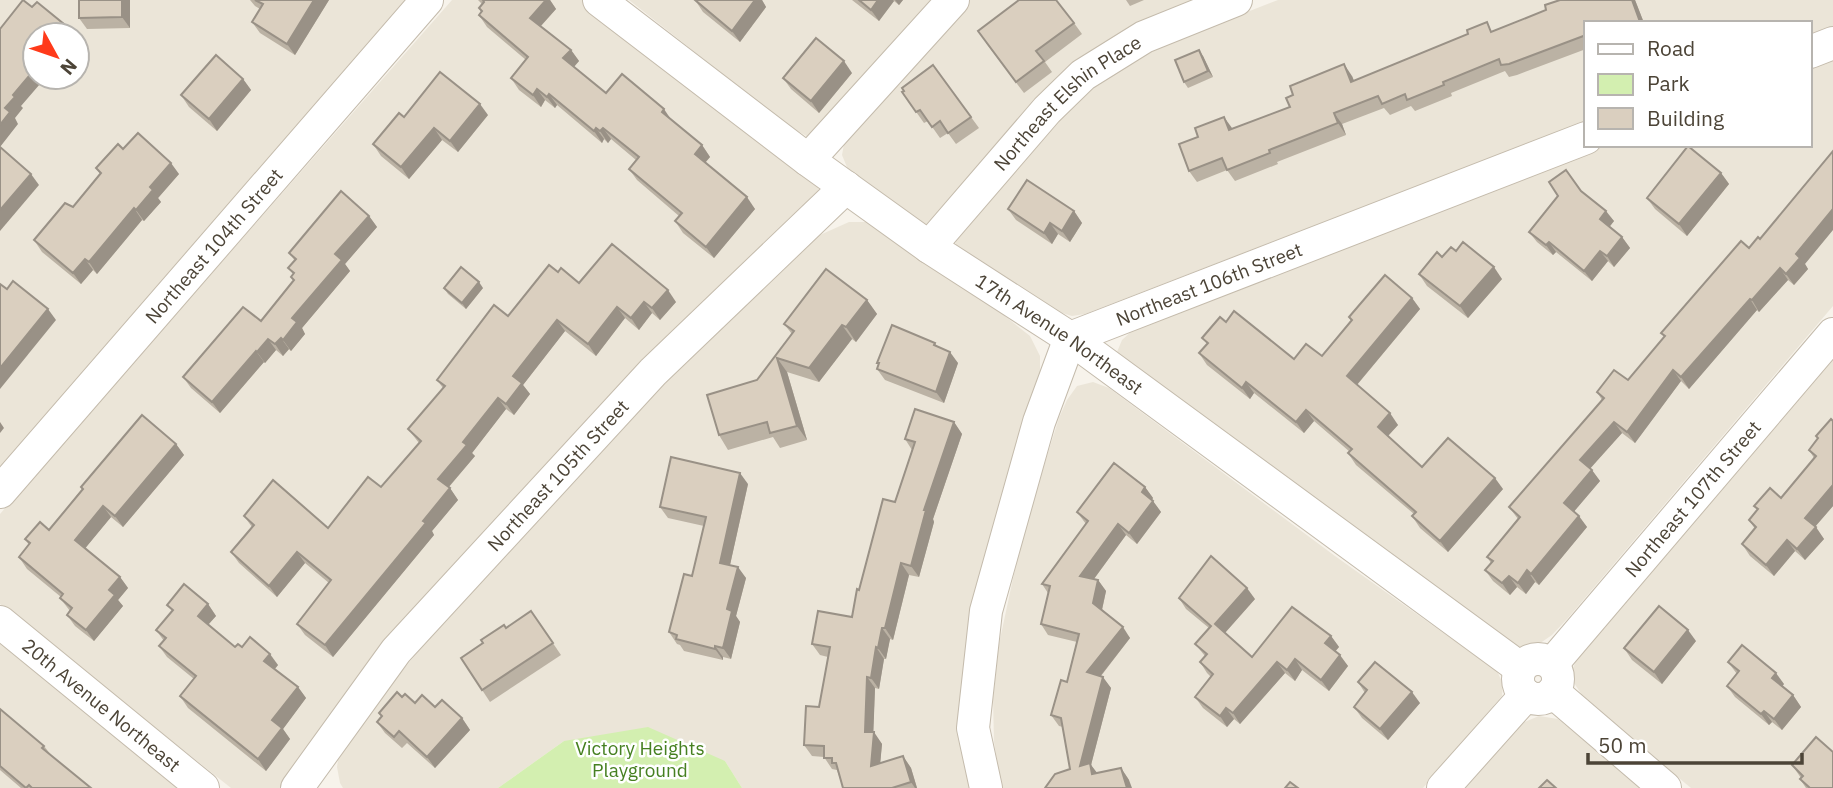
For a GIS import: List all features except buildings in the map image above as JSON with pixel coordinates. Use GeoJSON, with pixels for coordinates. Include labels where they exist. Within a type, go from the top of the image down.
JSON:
{"type":"FeatureCollection","features":[{"type":"Feature","properties":{"kind":"street","name":"Northeast 104th Street"},"geometry":{"type":"LineString","coordinates":[[0,492],[427,0]]}},
{"type":"Feature","properties":{"kind":"street","name":"17th Avenue Northeast"},"geometry":{"type":"LineString","coordinates":[[599,0],[808,160],[929,247],[1070,338],[1538,680],[1665,788]]}},
{"type":"Feature","properties":{"kind":"street"},"geometry":{"type":"LineString","coordinates":[[808,160],[953,0]]}},
{"type":"Feature","properties":{"kind":"street","name":"Northeast Elshin Place"},"geometry":{"type":"LineString","coordinates":[[929,247],[1047,110],[1083,75],[1144,37],[1236,0]]}},
{"type":"Feature","properties":{"kind":"street"},"geometry":{"type":"LineString","coordinates":[[1812,51],[1833,43]]}},
{"type":"Feature","properties":{"kind":"street","name":"Northeast 106th Street"},"geometry":{"type":"LineString","coordinates":[[1070,338],[1584,139]]}},
{"type":"Feature","properties":{"kind":"street","name":"Northeast 105th Street"},"geometry":{"type":"LineString","coordinates":[[297,788],[396,651],[653,372],[846,187]]}},
{"type":"Feature","properties":{"kind":"street","name":"Northeast 107th Street"},"geometry":{"type":"LineString","coordinates":[[1443,788],[1833,334]]}},
{"type":"Feature","properties":{"kind":"street"},"geometry":{"type":"LineString","coordinates":[[986,788],[973,728],[986,611],[1039,422],[1070,338]]}},
{"type":"Feature","properties":{"kind":"street","name":"20th Avenue Northeast"},"geometry":{"type":"LineString","coordinates":[[0,622],[203,788]]}},
{"type":"Feature","properties":{"kind":"shaded area"},"geometry":{"type":"Polygon","coordinates":[[[0,0],[407,0],[0,472],[0,0]]]}},
{"type":"Feature","properties":{"kind":"shaded area"},"geometry":{"type":"Polygon","coordinates":[[[452,0],[596,0],[816,177],[819,191],[293,788],[231,788],[0,604],[0,514],[452,0]]]}},
{"type":"Feature","properties":{"kind":"shaded area"},"geometry":{"type":"Polygon","coordinates":[[[629,0],[940,0],[810,138],[787,125],[629,0]]]}},
{"type":"Feature","properties":{"kind":"shaded area"},"geometry":{"type":"Polygon","coordinates":[[[966,0],[1202,0],[1157,19],[929,226],[923,225],[849,172],[842,155],[844,144],[847,136],[966,0]]]}},
{"type":"Feature","properties":{"kind":"shaded area"},"geometry":{"type":"Polygon","coordinates":[[[1278,0],[1833,0],[1833,26],[1812,34],[1812,21],[1584,21],[1584,122],[1085,314],[1072,316],[1059,312],[957,251],[955,240],[1070,100],[1132,57],[1278,0]]]}},
{"type":"Feature","properties":{"kind":"shaded area"},"geometry":{"type":"Polygon","coordinates":[[[1833,57],[1833,306],[1568,618],[1552,635],[1533,648],[1515,646],[1122,367],[1117,352],[1122,340],[1136,327],[1600,147],[1812,147],[1812,65],[1833,57]]]}},
{"type":"Feature","properties":{"kind":"shaded area"},"geometry":{"type":"Polygon","coordinates":[[[849,222],[866,222],[885,227],[957,278],[1030,336],[1040,356],[1040,379],[971,788],[742,788],[725,761],[564,741],[498,788],[343,788],[337,767],[339,753],[347,736],[423,646],[647,401],[811,239],[849,222]]]}},
{"type":"Feature","properties":{"kind":"shaded area"},"geometry":{"type":"Polygon","coordinates":[[[1833,356],[1833,788],[1691,788],[1584,698],[1570,677],[1576,660],[1591,639],[1833,356]]]}},
{"type":"Feature","properties":{"kind":"shaded area"},"geometry":{"type":"Polygon","coordinates":[[[1093,382],[1109,388],[1335,556],[1497,671],[1503,684],[1502,696],[1423,788],[1001,788],[994,742],[993,698],[999,644],[1023,532],[1067,400],[1077,386],[1093,382]]]}},
{"type":"Feature","properties":{"kind":"shaded area"},"geometry":{"type":"Polygon","coordinates":[[[0,636],[185,788],[0,788],[0,636]]]}},
{"type":"Feature","properties":{"kind":"shaded area"},"geometry":{"type":"Polygon","coordinates":[[[1539,716],[1558,719],[1642,788],[1462,788],[1522,723],[1539,716]]]}},
{"type":"Feature","properties":{"kind":"green space","name":"Victory Heights Playground"},"geometry":{"type":"Polygon","coordinates":[[[648,727],[725,761],[742,788],[498,788],[564,741],[648,727]]]}}]}
